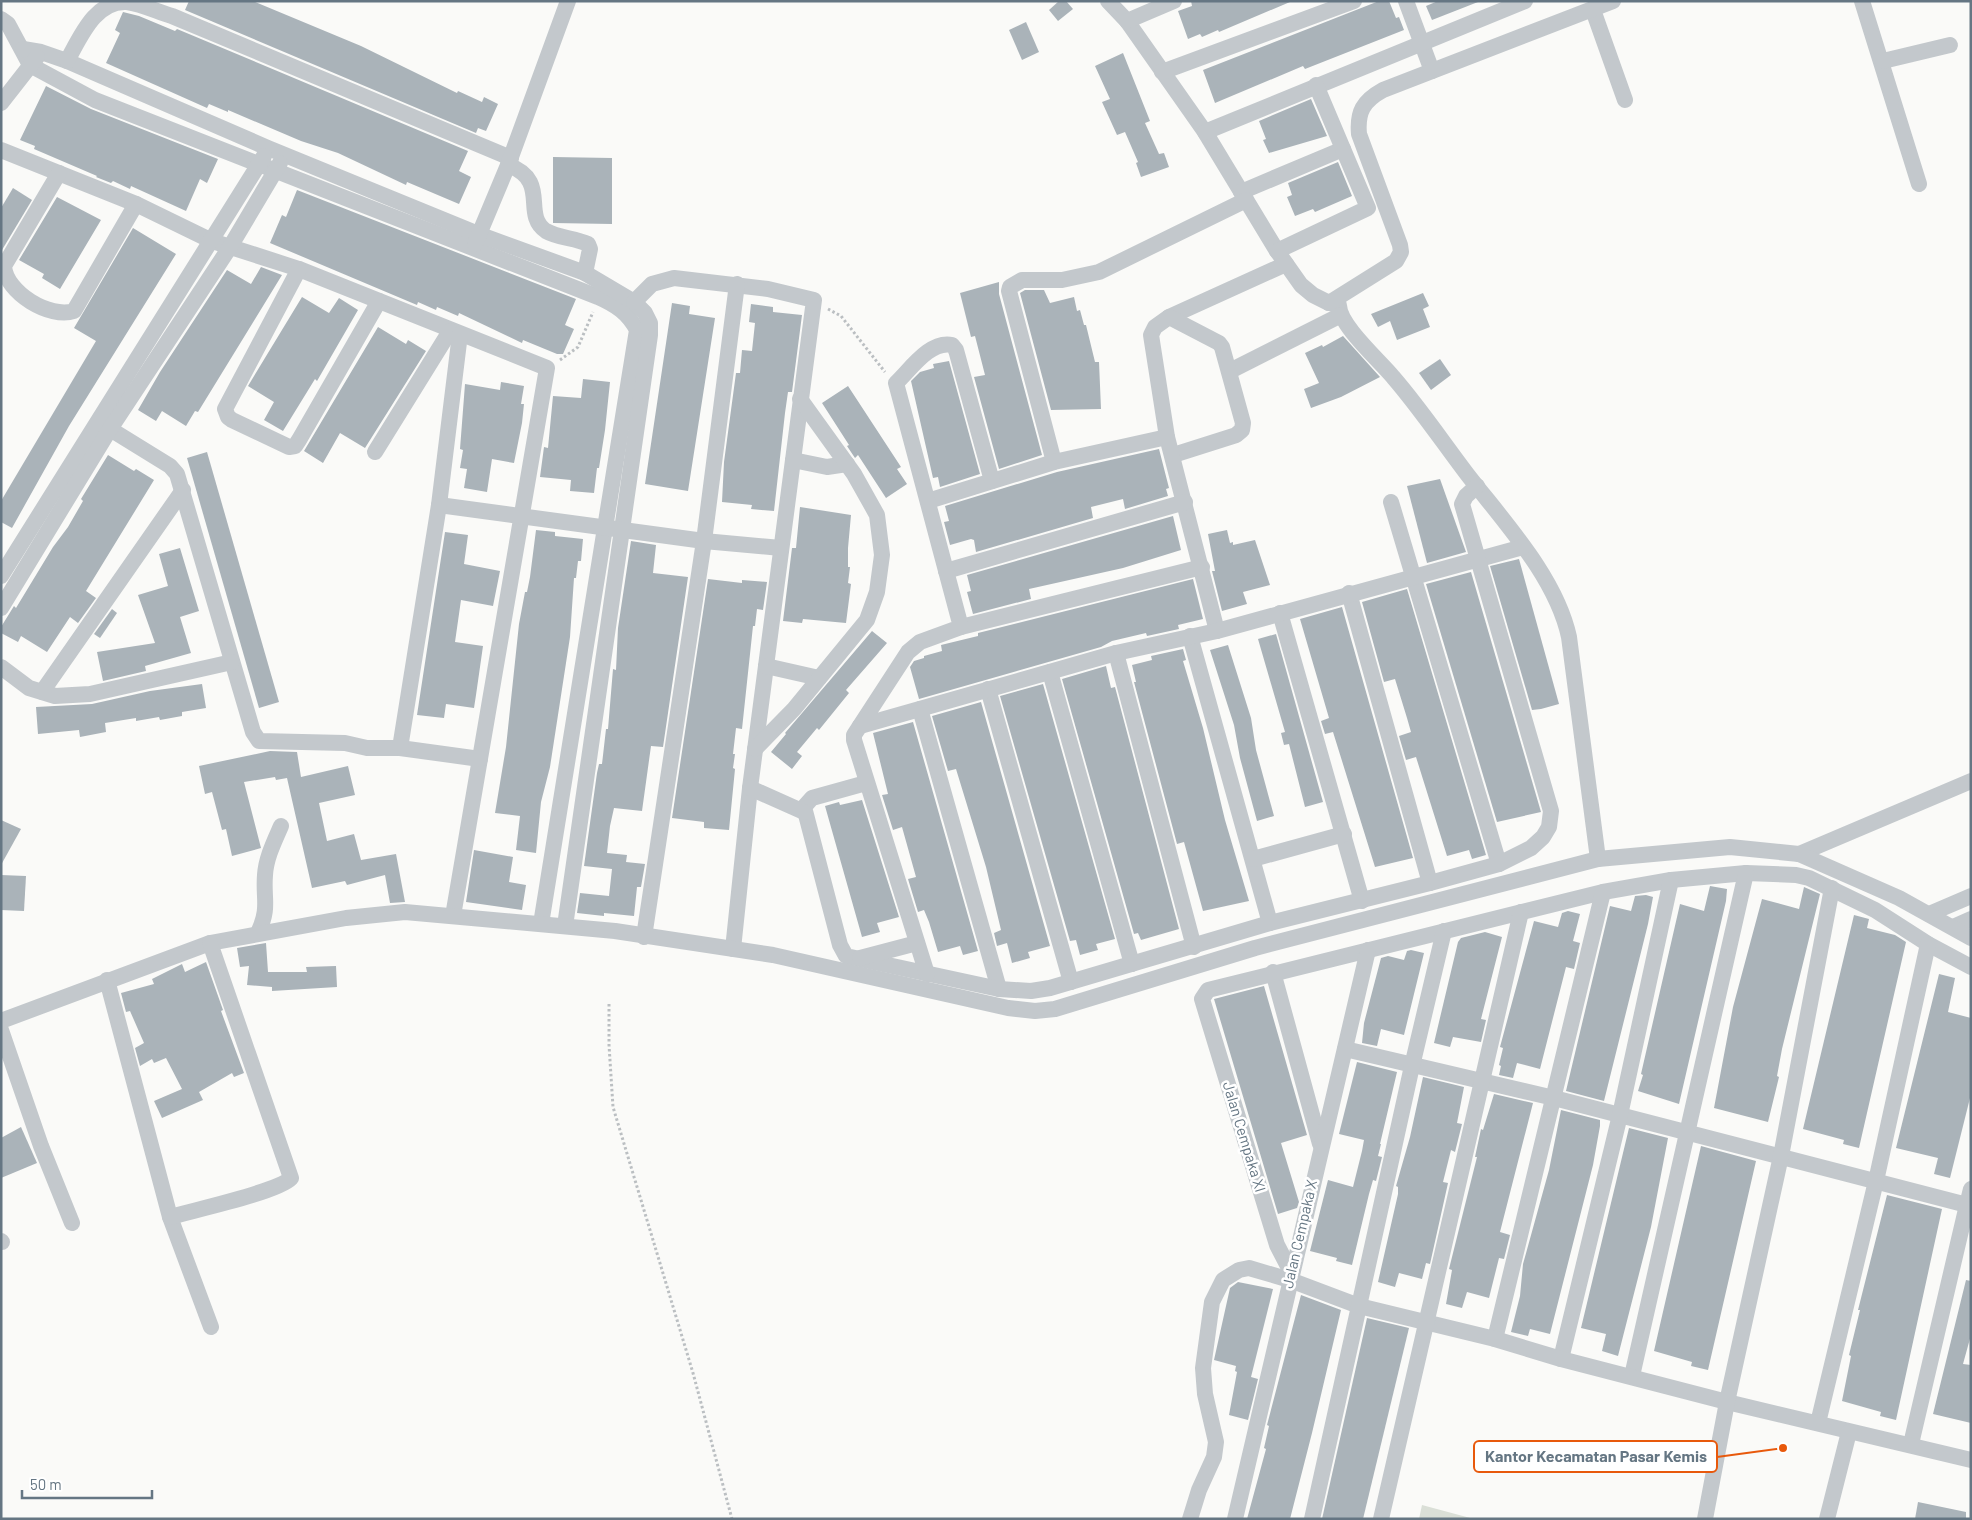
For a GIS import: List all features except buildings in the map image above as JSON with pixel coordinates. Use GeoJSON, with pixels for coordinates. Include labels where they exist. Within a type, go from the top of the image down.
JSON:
{"type":"FeatureCollection","features":[{"type":"Feature","properties":{"kind":"street"},"geometry":{"type":"LineString","coordinates":[[476,241],[509,161],[568,1]]}},
{"type":"Feature","properties":{"kind":"street"},"geometry":{"type":"LineString","coordinates":[[1108,1],[1127,20],[1204,132],[1282,258],[1301,285],[1313,295],[1328,303],[1338,305],[1341,315],[1394,378],[1522,547],[1556,598],[1565,622],[1598,859]]}},
{"type":"Feature","properties":{"kind":"street"},"geometry":{"type":"LineString","coordinates":[[1127,20],[1174,1]]}},
{"type":"Feature","properties":{"kind":"street"},"geometry":{"type":"LineString","coordinates":[[1162,72],[1354,1]]}},
{"type":"Feature","properties":{"kind":"street"},"geometry":{"type":"LineString","coordinates":[[1406,1],[1432,71]]}},
{"type":"Feature","properties":{"kind":"street"},"geometry":{"type":"LineString","coordinates":[[1204,132],[1525,1]]}},
{"type":"Feature","properties":{"kind":"street"},"geometry":{"type":"LineString","coordinates":[[1328,303],[1399,257],[1400,245],[1359,134],[1358,118],[1361,108],[1369,97],[1613,1]]}},
{"type":"Feature","properties":{"kind":"street"},"geometry":{"type":"LineString","coordinates":[[1862,1],[1883,62],[1919,184]]}},
{"type":"Feature","properties":{"kind":"street"},"geometry":{"type":"LineString","coordinates":[[67,61],[96,13],[112,4],[126,2],[172,16],[509,161],[527,175],[532,185],[539,222],[546,231],[588,244],[590,249],[585,273]]}},
{"type":"Feature","properties":{"kind":"street"},"geometry":{"type":"LineString","coordinates":[[1593,10],[1625,100]]}},
{"type":"Feature","properties":{"kind":"street"},"geometry":{"type":"LineString","coordinates":[[1,19],[8,24],[23,49],[30,66],[95,100],[275,171],[476,241],[585,273],[634,302],[645,313],[650,323],[650,335],[541,924]]}},
{"type":"Feature","properties":{"kind":"street"},"geometry":{"type":"LineString","coordinates":[[1883,62],[1950,45]]}},
{"type":"Feature","properties":{"kind":"street"},"geometry":{"type":"LineString","coordinates":[[23,49],[41,52],[67,61],[285,155],[613,304],[630,317],[637,330],[565,926]]}},
{"type":"Feature","properties":{"kind":"street"},"geometry":{"type":"LineString","coordinates":[[1,103],[41,52]]}},
{"type":"Feature","properties":{"kind":"street"},"geometry":{"type":"LineString","coordinates":[[1316,85],[1368,208]]}},
{"type":"Feature","properties":{"kind":"street"},"geometry":{"type":"LineString","coordinates":[[1,576],[212,241],[268,148]]}},
{"type":"Feature","properties":{"kind":"street"},"geometry":{"type":"LineString","coordinates":[[1054,462],[1009,291],[1010,287],[1022,280],[1062,280],[1098,272],[1244,196],[1343,149]]}},
{"type":"Feature","properties":{"kind":"street"},"geometry":{"type":"LineString","coordinates":[[1,150],[136,204],[212,241],[299,269],[547,368],[453,916]]}},
{"type":"Feature","properties":{"kind":"street"},"geometry":{"type":"LineString","coordinates":[[1,608],[110,429],[230,247],[285,155]]}},
{"type":"Feature","properties":{"kind":"street"},"geometry":{"type":"LineString","coordinates":[[59,173],[4,266],[9,283],[21,295],[53,313],[64,314],[74,311],[136,204]]}},
{"type":"Feature","properties":{"kind":"street"},"geometry":{"type":"LineString","coordinates":[[1217,631],[1167,437],[1151,335],[1154,327],[1169,316],[1282,258],[1378,202],[1380,188]]}},
{"type":"Feature","properties":{"kind":"street"},"geometry":{"type":"LineString","coordinates":[[299,269],[225,409],[228,417],[232,420],[289,447],[295,446],[299,440],[379,301]]}},
{"type":"Feature","properties":{"kind":"street"},"geometry":{"type":"LineString","coordinates":[[634,302],[652,284],[666,279],[737,284],[814,300],[750,788],[733,949]]}},
{"type":"Feature","properties":{"kind":"street"},"geometry":{"type":"LineString","coordinates":[[644,937],[704,541],[737,284]]}},
{"type":"Feature","properties":{"kind":"street"},"geometry":{"type":"LineString","coordinates":[[1230,371],[1341,315]]}},
{"type":"Feature","properties":{"kind":"street"},"geometry":{"type":"LineString","coordinates":[[1169,316],[1222,347],[1243,423],[1242,430],[1236,434],[1173,456]]}},
{"type":"Feature","properties":{"kind":"street"},"geometry":{"type":"LineString","coordinates":[[375,452],[455,332]]}},
{"type":"Feature","properties":{"kind":"street"},"geometry":{"type":"LineString","coordinates":[[400,748],[440,505],[455,332]]}},
{"type":"Feature","properties":{"kind":"street"},"geometry":{"type":"LineString","coordinates":[[961,627],[896,383],[932,348],[941,344],[952,345],[956,350],[992,481]]}},
{"type":"Feature","properties":{"kind":"street"},"geometry":{"type":"LineString","coordinates":[[755,749],[794,709],[867,620],[876,592],[882,555],[877,516],[847,464],[800,399]]}},
{"type":"Feature","properties":{"kind":"street"},"geometry":{"type":"LineString","coordinates":[[110,429],[170,466],[177,474],[253,732],[259,741],[345,743],[367,748],[400,748],[480,759]]}},
{"type":"Feature","properties":{"kind":"street"},"geometry":{"type":"LineString","coordinates":[[928,502],[1054,462],[1167,437]]}},
{"type":"Feature","properties":{"kind":"street"},"geometry":{"type":"LineString","coordinates":[[793,460],[827,467],[847,464]]}},
{"type":"Feature","properties":{"kind":"street"},"geometry":{"type":"LineString","coordinates":[[1,1021],[210,943],[346,918],[405,912],[565,926],[896,974],[927,974],[999,989],[1039,990],[1194,947],[1270,923],[1362,901],[1499,864],[1531,848],[1543,837],[1549,827],[1551,811],[1462,504],[1466,496],[1476,486]]}},
{"type":"Feature","properties":{"kind":"street"},"geometry":{"type":"LineString","coordinates":[[42,692],[183,490]]}},
{"type":"Feature","properties":{"kind":"street"},"geometry":{"type":"LineString","coordinates":[[946,571],[1185,502]]}},
{"type":"Feature","properties":{"kind":"street"},"geometry":{"type":"LineString","coordinates":[[1391,502],[1415,577],[1499,864]]}},
{"type":"Feature","properties":{"kind":"street"},"geometry":{"type":"LineString","coordinates":[[440,505],[704,541],[781,548]]}},
{"type":"Feature","properties":{"kind":"street"},"geometry":{"type":"LineString","coordinates":[[860,726],[1116,653],[1217,631],[1280,612],[1522,547]]}},
{"type":"Feature","properties":{"kind":"street"},"geometry":{"type":"LineString","coordinates":[[927,974],[854,742],[854,735],[908,652],[920,642],[961,627],[1202,567]]}},
{"type":"Feature","properties":{"kind":"street"},"geometry":{"type":"LineString","coordinates":[[1349,593],[1430,883]]}},
{"type":"Feature","properties":{"kind":"street"},"geometry":{"type":"LineString","coordinates":[[1280,612],[1362,901]]}},
{"type":"Feature","properties":{"kind":"street"},"geometry":{"type":"LineString","coordinates":[[1190,636],[1270,923]]}},
{"type":"Feature","properties":{"kind":"street"},"geometry":{"type":"LineString","coordinates":[[1116,653],[1194,947]]}},
{"type":"Feature","properties":{"kind":"street"},"geometry":{"type":"LineString","coordinates":[[3,671],[29,688],[56,696],[90,694],[232,662]]}},
{"type":"Feature","properties":{"kind":"street"},"geometry":{"type":"LineString","coordinates":[[766,666],[819,678]]}},
{"type":"Feature","properties":{"kind":"street"},"geometry":{"type":"LineString","coordinates":[[1050,672],[1132,964]]}},
{"type":"Feature","properties":{"kind":"street"},"geometry":{"type":"LineString","coordinates":[[988,688],[1071,982]]}},
{"type":"Feature","properties":{"kind":"street"},"geometry":{"type":"LineString","coordinates":[[920,710],[999,989]]}},
{"type":"Feature","properties":{"kind":"street"},"geometry":{"type":"LineString","coordinates":[[1799,854],[1971,781]]}},
{"type":"Feature","properties":{"kind":"street"},"geometry":{"type":"LineString","coordinates":[[866,783],[812,798],[806,802],[804,812],[840,945],[846,956],[896,974],[1008,1008],[1055,1009],[1156,977],[1329,928],[1598,859],[1730,847],[1799,854],[1899,898],[1971,938]]}},
{"type":"Feature","properties":{"kind":"street"},"geometry":{"type":"LineString","coordinates":[[750,788],[804,812]]}},
{"type":"Feature","properties":{"kind":"street"},"geometry":{"type":"LineString","coordinates":[[258,933],[265,917],[264,876],[268,857],[281,826]]}},
{"type":"Feature","properties":{"kind":"street"},"geometry":{"type":"LineString","coordinates":[[1253,858],[1344,834]]}},
{"type":"Feature","properties":{"kind":"street"},"geometry":{"type":"LineString","coordinates":[[1632,1376],[1746,873]]}},
{"type":"Feature","properties":{"kind":"street"},"geometry":{"type":"LineString","coordinates":[[1320,1147],[1273,972],[1603,892],[1671,880],[1746,873],[1796,875],[1832,888],[1882,914],[1928,944],[1971,967]]}},
{"type":"Feature","properties":{"kind":"street"},"geometry":{"type":"LineString","coordinates":[[1561,1359],[1620,1115],[1671,880]]}},
{"type":"Feature","properties":{"kind":"street"},"geometry":{"type":"LineString","coordinates":[[1707,1518],[1727,1402],[1781,1156],[1832,888]]}},
{"type":"Feature","properties":{"kind":"street"},"geometry":{"type":"LineString","coordinates":[[1495,1339],[1603,892]]}},
{"type":"Feature","properties":{"kind":"street"},"geometry":{"type":"LineString","coordinates":[[1929,914],[1971,896]]}},
{"type":"Feature","properties":{"kind":"street"},"geometry":{"type":"LineString","coordinates":[[1324,910],[1329,928]]}},
{"type":"Feature","properties":{"kind":"street"},"geometry":{"type":"LineString","coordinates":[[1381,1519],[1521,912]]}},
{"type":"Feature","properties":{"kind":"street"},"geometry":{"type":"LineString","coordinates":[[1305,915],[1310,934]]}},
{"type":"Feature","properties":{"kind":"street"},"geometry":{"type":"LineString","coordinates":[[1953,927],[1971,919]]}},
{"type":"Feature","properties":{"kind":"street"},"geometry":{"type":"LineString","coordinates":[[1312,1519],[1412,1066],[1444,931]]}},
{"type":"Feature","properties":{"kind":"street"},"geometry":{"type":"LineString","coordinates":[[170,1217],[264,1191],[287,1183],[292,1178],[210,943]]}},
{"type":"Feature","properties":{"kind":"street"},"geometry":{"type":"LineString","coordinates":[[858,959],[917,943]]}},
{"type":"Feature","properties":{"kind":"street"},"geometry":{"type":"LineString","coordinates":[[1818,1423],[1876,1181],[1928,944]]}},
{"type":"Feature","properties":{"kind":"street","name":"Jalan Cempaka X"},"geometry":{"type":"LineString","coordinates":[[1235,1519],[1320,1147],[1368,950]]}},
{"type":"Feature","properties":{"kind":"street","name":"Jalan Cempaka XI"},"geometry":{"type":"LineString","coordinates":[[1273,972],[1214,987],[1206,991],[1202,999],[1276,1245],[1290,1276]]}},
{"type":"Feature","properties":{"kind":"street"},"geometry":{"type":"LineString","coordinates":[[107,980],[170,1217],[211,1328]]}},
{"type":"Feature","properties":{"kind":"street"},"geometry":{"type":"LineString","coordinates":[[1039,990],[1044,1010]]}},
{"type":"Feature","properties":{"kind":"street"},"geometry":{"type":"LineString","coordinates":[[1,1030],[41,1146],[72,1223]]}},
{"type":"Feature","properties":{"kind":"street"},"geometry":{"type":"LineString","coordinates":[[1345,1049],[1554,1098],[1876,1181],[1970,1200],[1911,1444]]}},
{"type":"Feature","properties":{"kind":"street"},"geometry":{"type":"LineString","coordinates":[[1190,1519],[1199,1490],[1214,1457],[1216,1442],[1205,1394],[1203,1368],[1208,1323],[1217,1288],[1223,1280],[1244,1268],[1290,1276],[1359,1306],[1495,1339],[1561,1359],[1727,1402],[1849,1432],[1911,1444],[1971,1460]]}},
{"type":"Feature","properties":{"kind":"street"},"geometry":{"type":"LineString","coordinates":[[1827,1519],[1849,1432]]}},
{"type":"Feature","properties":{"kind":"path"},"geometry":{"type":"LineString","coordinates":[[547,368],[578,346],[591,320],[598,297]]}},
{"type":"Feature","properties":{"kind":"path"},"geometry":{"type":"LineString","coordinates":[[814,300],[841,316],[896,383]]}},
{"type":"Feature","properties":{"kind":"path"},"geometry":{"type":"LineString","coordinates":[[609,1004],[609,1045],[613,1107],[693,1373],[732,1519]]}},
{"type":"Feature","properties":{"kind":"shaded area"},"geometry":{"type":"Polygon","coordinates":[[[1422,1505],[1474,1519],[1419,1519],[1422,1505]]]}},
{"type":"Feature","properties":{"kind":"place","name":"Kantor Kecamatan Pasar Kemis"},"geometry":{"type":"Point","coordinates":[1783,1448]}}]}
